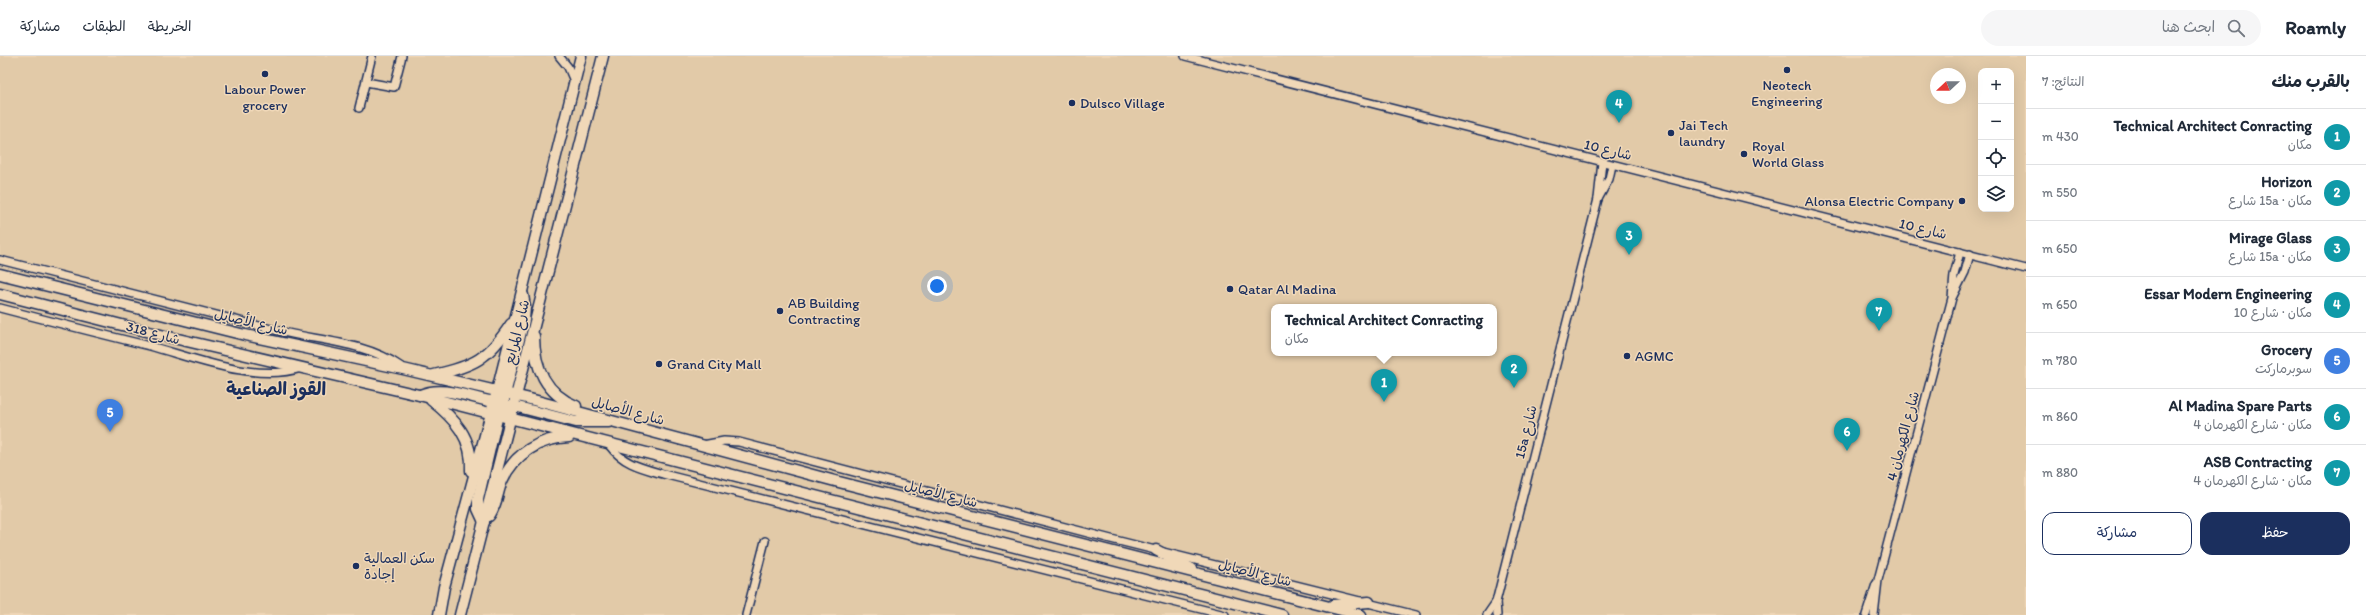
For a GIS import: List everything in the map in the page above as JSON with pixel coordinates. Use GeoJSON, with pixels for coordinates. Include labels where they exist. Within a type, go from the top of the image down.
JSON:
{"type":"FeatureCollection","features":[{"type":"Feature","properties":{"kind":"main road","name":"شارع المرابع"},"geometry":{"type":"LineString","coordinates":[[439,615],[469,488],[500,404],[515,317],[581,56]]}},
{"type":"Feature","properties":{"kind":"main road","name":"شارع المرابع"},"geometry":{"type":"LineString","coordinates":[[516,395],[533,323],[603,56]]}},
{"type":"Feature","properties":{"kind":"main road","name":"شارع الأصايل"},"geometry":{"type":"LineString","coordinates":[[0,274],[245,336],[432,376],[500,404]]}},
{"type":"Feature","properties":{"kind":"main road"},"geometry":{"type":"LineString","coordinates":[[484,522],[478,509],[478,499],[500,404],[525,314],[522,291]]}},
{"type":"Feature","properties":{"kind":"main road"},"geometry":{"type":"LineString","coordinates":[[0,294],[301,368],[423,396],[500,404],[576,422],[615,422]]}},
{"type":"Feature","properties":{"kind":"main road"},"geometry":{"type":"LineString","coordinates":[[432,376],[466,367],[480,360],[497,345],[515,317]]}},
{"type":"Feature","properties":{"kind":"main road"},"geometry":{"type":"LineString","coordinates":[[533,323],[535,357],[540,371],[548,385],[566,402],[615,422]]}},
{"type":"Feature","properties":{"kind":"main road"},"geometry":{"type":"LineString","coordinates":[[500,404],[516,395]]}},
{"type":"Feature","properties":{"kind":"main road","name":"شارع الأصايل"},"geometry":{"type":"LineString","coordinates":[[516,395],[702,445],[1361,615]]}},
{"type":"Feature","properties":{"kind":"main road"},"geometry":{"type":"LineString","coordinates":[[423,396],[452,418],[465,436],[471,457],[469,488]]}},
{"type":"Feature","properties":{"kind":"main road","name":"شارع المرابع"},"geometry":{"type":"LineString","coordinates":[[460,615],[509,419],[500,404]]}},
{"type":"Feature","properties":{"kind":"main road"},"geometry":{"type":"LineString","coordinates":[[509,419],[1282,615]]}},
{"type":"Feature","properties":{"kind":"main road"},"geometry":{"type":"LineString","coordinates":[[484,522],[494,507],[505,475],[519,457],[530,448],[548,440],[577,437]]}},
{"type":"Feature","properties":{"kind":"main road"},"geometry":{"type":"LineString","coordinates":[[1156,550],[1180,561],[1196,573]]}},
{"type":"Feature","properties":{"kind":"main road"},"geometry":{"type":"LineString","coordinates":[[1326,606],[1369,602]]}},
{"type":"Feature","properties":{"kind":"street"},"geometry":{"type":"LineString","coordinates":[[359,108],[372,56]]}},
{"type":"Feature","properties":{"kind":"street"},"geometry":{"type":"LineString","coordinates":[[366,82],[394,87],[402,56]]}},
{"type":"Feature","properties":{"kind":"street"},"geometry":{"type":"LineString","coordinates":[[559,56],[568,67],[574,82]]}},
{"type":"Feature","properties":{"kind":"street","name":"شارع 10"},"geometry":{"type":"LineString","coordinates":[[1185,56],[2026,269]]}},
{"type":"Feature","properties":{"kind":"street","name":"15a شارع"},"geometry":{"type":"LineString","coordinates":[[1497,615],[1496,602],[1598,199],[1602,162]]}},
{"type":"Feature","properties":{"kind":"street","name":"15a شارع"},"geometry":{"type":"LineString","coordinates":[[1598,199],[1609,179],[1612,165]]}},
{"type":"Feature","properties":{"kind":"street","name":"شارع الكهرمان 4"},"geometry":{"type":"LineString","coordinates":[[1878,580],[1952,298],[1954,275],[1960,252]]}},
{"type":"Feature","properties":{"kind":"street","name":"شارع الكهرمان 4"},"geometry":{"type":"LineString","coordinates":[[1952,298],[1965,272],[1970,254]]}},
{"type":"Feature","properties":{"kind":"street"},"geometry":{"type":"LineString","coordinates":[[0,260],[279,332],[363,349],[385,357],[403,369]]}},
{"type":"Feature","properties":{"kind":"street","name":"شارع 318"},"geometry":{"type":"LineString","coordinates":[[0,308],[219,364],[268,373],[284,372],[301,368]]}},
{"type":"Feature","properties":{"kind":"street"},"geometry":{"type":"LineString","coordinates":[[702,445],[724,441],[747,444],[1156,550],[1321,592],[1369,602],[1416,615]]}},
{"type":"Feature","properties":{"kind":"street"},"geometry":{"type":"LineString","coordinates":[[609,445],[620,458],[628,463],[671,476],[1225,615]]}},
{"type":"Feature","properties":{"kind":"street"},"geometry":{"type":"LineString","coordinates":[[746,615],[765,541]]}},
{"type":"Feature","properties":{"kind":"street"},"geometry":{"type":"LineString","coordinates":[[1866,615],[1878,580]]}},
{"type":"Feature","properties":{"kind":"street"},"geometry":{"type":"LineString","coordinates":[[1874,615],[1878,580]]}},
{"type":"Feature","properties":{"kind":"street","name":"15a شارع"},"geometry":{"type":"LineString","coordinates":[[1487,615],[1496,602]]}},
{"type":"Feature","properties":{"kind":"shaded area"},"geometry":{"type":"Polygon","coordinates":[[[0,56],[2026,56],[2026,615],[0,615],[0,56]]]}},
{"type":"Feature","properties":{"kind":"place","name":"Neotech Engineering"},"geometry":{"type":"Point","coordinates":[1787,70]}},
{"type":"Feature","properties":{"kind":"place","name":"Labour Power grocery"},"geometry":{"type":"Point","coordinates":[265,74]}},
{"type":"Feature","properties":{"kind":"place","name":"Dulsco Village"},"geometry":{"type":"Point","coordinates":[1072,103]}},
{"type":"Feature","properties":{"kind":"place","name":"Essar Modern Engineering"},"geometry":{"type":"Point","coordinates":[1619,123]}},
{"type":"Feature","properties":{"kind":"place","name":"Jai Tech laundry"},"geometry":{"type":"Point","coordinates":[1671,133]}},
{"type":"Feature","properties":{"kind":"place","name":"Royal World Glass"},"geometry":{"type":"Point","coordinates":[1744,154]}},
{"type":"Feature","properties":{"kind":"place","name":"Alonsa Electric Company"},"geometry":{"type":"Point","coordinates":[1962,201]}},
{"type":"Feature","properties":{"kind":"place","name":"Mirage Glass"},"geometry":{"type":"Point","coordinates":[1629,255]}},
{"type":"Feature","properties":{"kind":"place","name":"Qatar Al Madina"},"geometry":{"type":"Point","coordinates":[1230,289]}},
{"type":"Feature","properties":{"kind":"place","name":"AB Building Contracting"},"geometry":{"type":"Point","coordinates":[780,311]}},
{"type":"Feature","properties":{"kind":"place","name":"ASB Contracting"},"geometry":{"type":"Point","coordinates":[1879,331]}},
{"type":"Feature","properties":{"kind":"place","name":"AGMC"},"geometry":{"type":"Point","coordinates":[1627,356]}},
{"type":"Feature","properties":{"kind":"place","name":"Grand City Mall"},"geometry":{"type":"Point","coordinates":[659,364]}},
{"type":"Feature","properties":{"kind":"place","name":"Horizon"},"geometry":{"type":"Point","coordinates":[1514,388]}},
{"type":"Feature","properties":{"kind":"place","name":"Technical Architect Conracting"},"geometry":{"type":"Point","coordinates":[1384,402]}},
{"type":"Feature","properties":{"kind":"place","name":"Grocery"},"geometry":{"type":"Point","coordinates":[110,432]}},
{"type":"Feature","properties":{"kind":"place","name":"Al Madina Spare Parts"},"geometry":{"type":"Point","coordinates":[1847,451]}},
{"type":"Feature","properties":{"kind":"place","name":"سكن العمالية إجادة"},"geometry":{"type":"Point","coordinates":[356,566]}},
{"type":"Feature","properties":{"kind":"district","name":"القوز الصناعية"},"geometry":{"type":"Point","coordinates":[276,389]}}]}
